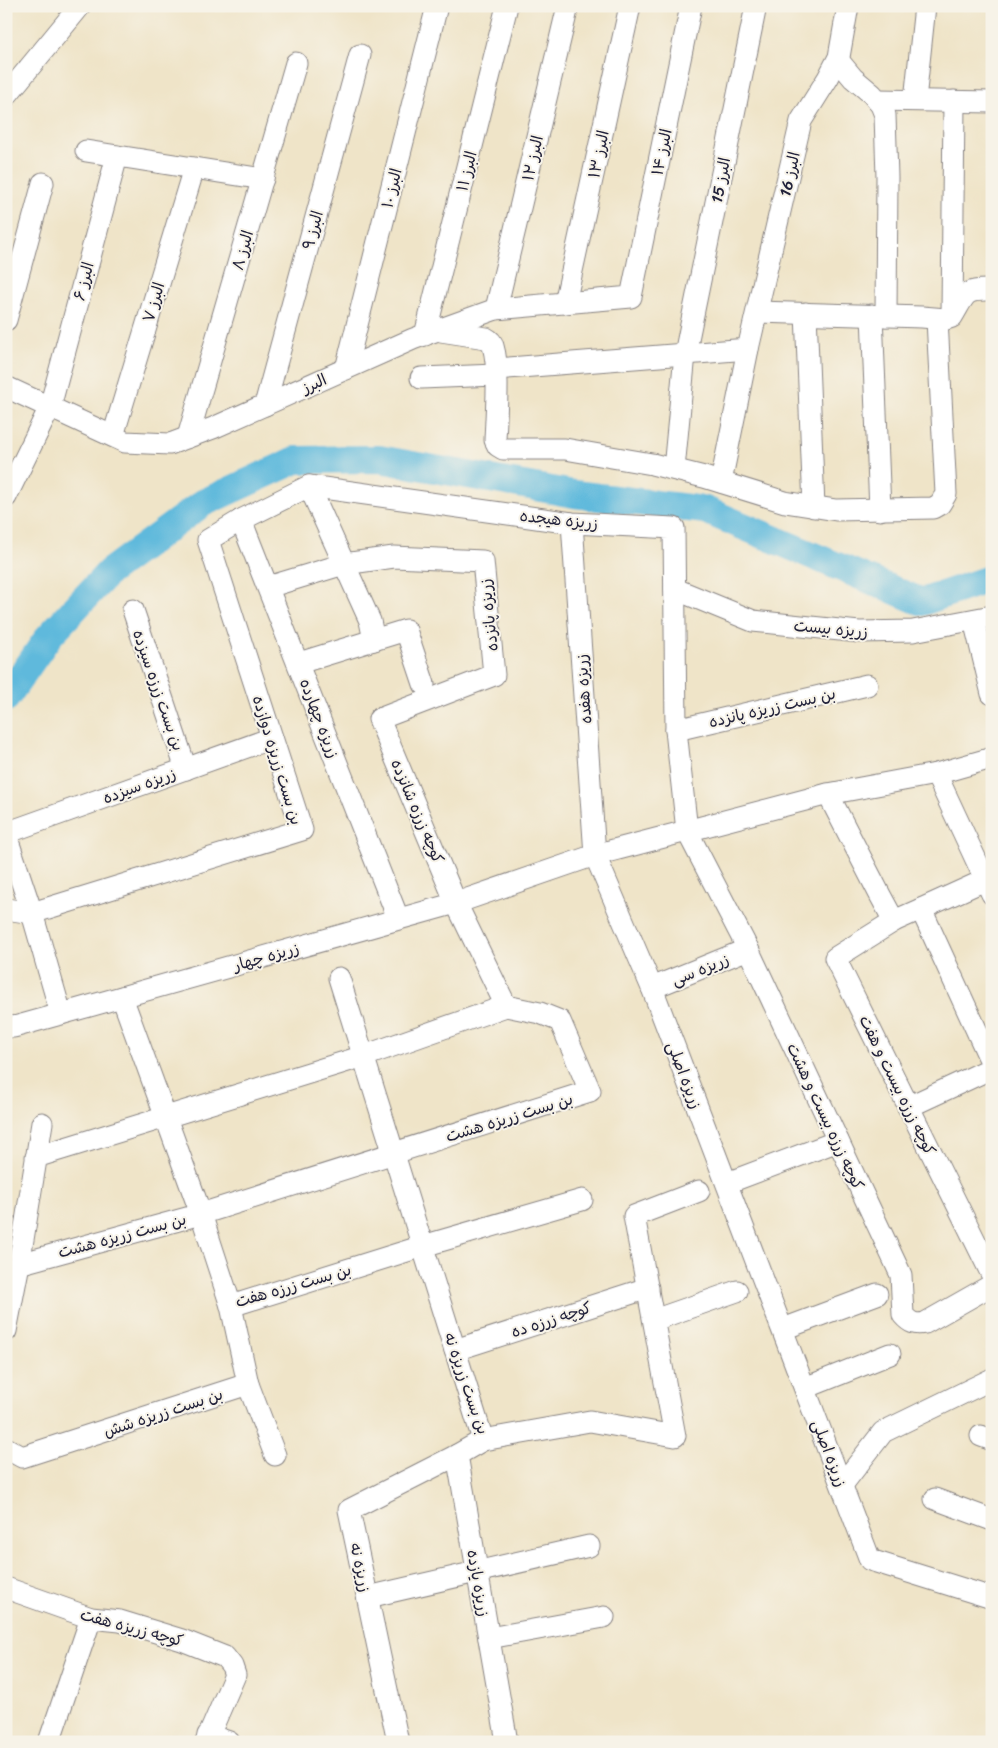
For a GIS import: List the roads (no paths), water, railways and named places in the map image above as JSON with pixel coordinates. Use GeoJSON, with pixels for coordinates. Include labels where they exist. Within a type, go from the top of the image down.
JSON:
{"type":"FeatureCollection","features":[{"type":"Feature","properties":{"kind":"street"},"geometry":{"type":"LineString","coordinates":[[6,96],[80,6]]}},
{"type":"Feature","properties":{"kind":"street","name":"البرز ۱۰"},"geometry":{"type":"LineString","coordinates":[[346,369],[437,6]]}},
{"type":"Feature","properties":{"kind":"street","name":"البرز ۱۱"},"geometry":{"type":"LineString","coordinates":[[432,333],[507,6]]}},
{"type":"Feature","properties":{"kind":"street","name":"البرز ۱۲"},"geometry":{"type":"LineString","coordinates":[[496,309],[568,6]]}},
{"type":"Feature","properties":{"kind":"street","name":"البرز ۱۳"},"geometry":{"type":"LineString","coordinates":[[565,303],[630,6]]}},
{"type":"Feature","properties":{"kind":"street","name":"البرز ۱۴"},"geometry":{"type":"LineString","coordinates":[[631,297],[691,6]]}},
{"type":"Feature","properties":{"kind":"street","name":"البرز 15"},"geometry":{"type":"LineString","coordinates":[[674,469],[685,354],[756,6]]}},
{"type":"Feature","properties":{"kind":"street","name":"البرز 16"},"geometry":{"type":"LineString","coordinates":[[721,482],[748,349],[801,121],[838,60],[848,6]]}},
{"type":"Feature","properties":{"kind":"street"},"geometry":{"type":"LineString","coordinates":[[914,100],[925,6]]}},
{"type":"Feature","properties":{"kind":"street","name":"البرز ۹"},"geometry":{"type":"LineString","coordinates":[[264,405],[360,55]]}},
{"type":"Feature","properties":{"kind":"street"},"geometry":{"type":"LineString","coordinates":[[838,60],[853,78],[877,100],[885,115],[886,177],[879,315],[880,510]]}},
{"type":"Feature","properties":{"kind":"street","name":"البرز ۸"},"geometry":{"type":"LineString","coordinates":[[188,437],[296,63]]}},
{"type":"Feature","properties":{"kind":"street"},"geometry":{"type":"LineString","coordinates":[[877,100],[992,102]]}},
{"type":"Feature","properties":{"kind":"street"},"geometry":{"type":"LineString","coordinates":[[432,333],[491,340],[494,346],[496,372],[495,440],[498,446],[503,449],[565,449],[652,464],[721,482],[785,502],[836,510],[933,508],[940,504],[946,494],[944,318],[954,101]]}},
{"type":"Feature","properties":{"kind":"street"},"geometry":{"type":"LineString","coordinates":[[86,151],[263,178]]}},
{"type":"Feature","properties":{"kind":"street","name":"البرز ۶"},"geometry":{"type":"LineString","coordinates":[[6,497],[50,407],[118,156]]}},
{"type":"Feature","properties":{"kind":"street","name":"البرز ۷"},"geometry":{"type":"LineString","coordinates":[[113,436],[194,168]]}},
{"type":"Feature","properties":{"kind":"street"},"geometry":{"type":"LineString","coordinates":[[6,320],[43,183]]}},
{"type":"Feature","properties":{"kind":"street"},"geometry":{"type":"LineString","coordinates":[[758,312],[944,318],[972,290],[992,290]]}},
{"type":"Feature","properties":{"kind":"street","name":"البرز"},"geometry":{"type":"LineString","coordinates":[[6,387],[125,442],[170,444],[213,428],[432,333],[496,309],[631,297]]}},
{"type":"Feature","properties":{"kind":"street"},"geometry":{"type":"LineString","coordinates":[[806,313],[814,506]]}},
{"type":"Feature","properties":{"kind":"street"},"geometry":{"type":"LineString","coordinates":[[421,378],[748,349]]}},
{"type":"Feature","properties":{"kind":"street"},"geometry":{"type":"LineString","coordinates":[[309,486],[370,621],[374,640]]}},
{"type":"Feature","properties":{"kind":"street","name":"بن بست زریزه دوازده"},"geometry":{"type":"LineString","coordinates":[[32,913],[302,830],[208,540],[241,520],[309,486]]}},
{"type":"Feature","properties":{"kind":"street","name":"زریزه هیجده"},"geometry":{"type":"LineString","coordinates":[[309,486],[572,523],[674,528],[676,730],[687,831]]}},
{"type":"Feature","properties":{"kind":"street","name":"زریزه چهارده"},"geometry":{"type":"LineString","coordinates":[[241,520],[398,918]]}},
{"type":"Feature","properties":{"kind":"street","name":"زریزه هفده"},"geometry":{"type":"LineString","coordinates":[[572,523],[595,855]]}},
{"type":"Feature","properties":{"kind":"street","name":"زریزه پانزده"},"geometry":{"type":"LineString","coordinates":[[268,587],[344,564],[394,557],[483,561],[494,675],[379,719]]}},
{"type":"Feature","properties":{"kind":"street","name":"زریزه بیست"},"geometry":{"type":"LineString","coordinates":[[675,589],[754,621],[859,632],[913,631],[983,618]]}},
{"type":"Feature","properties":{"kind":"street","name":"بن بست زرزه سیزده"},"geometry":{"type":"LineString","coordinates":[[133,610],[186,769]]}},
{"type":"Feature","properties":{"kind":"street"},"geometry":{"type":"LineString","coordinates":[[983,618],[992,694]]}},
{"type":"Feature","properties":{"kind":"street"},"geometry":{"type":"LineString","coordinates":[[299,663],[406,630],[424,684]]}},
{"type":"Feature","properties":{"kind":"street","name":"بن بست زریزه پانزده"},"geometry":{"type":"LineString","coordinates":[[676,730],[867,685]]}},
{"type":"Feature","properties":{"kind":"street","name":"کوچه زرزه شانزده"},"geometry":{"type":"LineString","coordinates":[[379,719],[456,903],[506,1006]]}},
{"type":"Feature","properties":{"kind":"street","name":"زریزه سیزده"},"geometry":{"type":"LineString","coordinates":[[6,834],[272,738]]}},
{"type":"Feature","properties":{"kind":"street"},"geometry":{"type":"LineString","coordinates":[[595,855],[828,794],[936,774],[992,758]]}},
{"type":"Feature","properties":{"kind":"street"},"geometry":{"type":"LineString","coordinates":[[828,794],[894,921],[921,909],[989,887],[936,774]]}},
{"type":"Feature","properties":{"kind":"street","name":"کوچه زرزه بیست و هشت"},"geometry":{"type":"LineString","coordinates":[[687,831],[748,950],[901,1275],[903,1315],[916,1325],[925,1323],[992,1286]]}},
{"type":"Feature","properties":{"kind":"street"},"geometry":{"type":"LineString","coordinates":[[6,834],[32,913],[60,1014]]}},
{"type":"Feature","properties":{"kind":"street","name":"زریزه چهار"},"geometry":{"type":"LineString","coordinates":[[6,1026],[14,1027],[456,903],[595,855]]}},
{"type":"Feature","properties":{"kind":"street","name":"زریزه اصلی"},"geometry":{"type":"LineString","coordinates":[[595,855],[652,988],[870,1560],[992,1598]]}},
{"type":"Feature","properties":{"kind":"street"},"geometry":{"type":"LineString","coordinates":[[6,909],[32,913]]}},
{"type":"Feature","properties":{"kind":"street"},"geometry":{"type":"LineString","coordinates":[[921,909],[992,1064]]}},
{"type":"Feature","properties":{"kind":"street","name":"کوچه زرزه بیست و هفت"},"geometry":{"type":"LineString","coordinates":[[894,921],[835,958],[992,1276]]}},
{"type":"Feature","properties":{"kind":"street","name":"زریزه سی"},"geometry":{"type":"LineString","coordinates":[[652,988],[748,950]]}},
{"type":"Feature","properties":{"kind":"street","name":"بن بست زریزه نه"},"geometry":{"type":"LineString","coordinates":[[339,978],[484,1440],[590,1422],[675,1436],[634,1216],[699,1191]]}},
{"type":"Feature","properties":{"kind":"street","name":"بن بست زرزه هفت"},"geometry":{"type":"LineString","coordinates":[[122,997],[201,1214],[231,1306],[423,1246],[582,1200]]}},
{"type":"Feature","properties":{"kind":"street"},"geometry":{"type":"LineString","coordinates":[[36,1158],[364,1056],[506,1006]]}},
{"type":"Feature","properties":{"kind":"street","name":"بن بست زریزه هشت"},"geometry":{"type":"LineString","coordinates":[[19,1264],[201,1214],[590,1091],[560,1021],[540,1013],[506,1006]]}},
{"type":"Feature","properties":{"kind":"street"},"geometry":{"type":"LineString","coordinates":[[908,1107],[992,1068]]}},
{"type":"Feature","properties":{"kind":"street"},"geometry":{"type":"LineString","coordinates":[[6,1331],[42,1123]]}},
{"type":"Feature","properties":{"kind":"street"},"geometry":{"type":"LineString","coordinates":[[727,1183],[838,1141]]}},
{"type":"Feature","properties":{"kind":"street","name":"کوچه زرزه ده"},"geometry":{"type":"LineString","coordinates":[[455,1350],[648,1288]]}},
{"type":"Feature","properties":{"kind":"street"},"geometry":{"type":"LineString","coordinates":[[654,1320],[737,1291]]}},
{"type":"Feature","properties":{"kind":"street"},"geometry":{"type":"LineString","coordinates":[[783,1329],[877,1294]]}},
{"type":"Feature","properties":{"kind":"street"},"geometry":{"type":"LineString","coordinates":[[231,1306],[248,1384],[274,1455]]}},
{"type":"Feature","properties":{"kind":"street"},"geometry":{"type":"LineString","coordinates":[[805,1388],[890,1354]]}},
{"type":"Feature","properties":{"kind":"street"},"geometry":{"type":"LineString","coordinates":[[842,1486],[883,1432],[992,1379]]}},
{"type":"Feature","properties":{"kind":"street","name":"بن بست زریزه شش"},"geometry":{"type":"LineString","coordinates":[[6,1448],[22,1457],[248,1384]]}},
{"type":"Feature","properties":{"kind":"street"},"geometry":{"type":"LineString","coordinates":[[457,1455],[484,1440]]}},
{"type":"Feature","properties":{"kind":"street","name":"زریزه یازده"},"geometry":{"type":"LineString","coordinates":[[457,1455],[507,1742]]}},
{"type":"Feature","properties":{"kind":"street","name":"زریزه نه"},"geometry":{"type":"LineString","coordinates":[[398,1742],[349,1510],[457,1455]]}},
{"type":"Feature","properties":{"kind":"street"},"geometry":{"type":"LineString","coordinates":[[935,1499],[992,1520]]}},
{"type":"Feature","properties":{"kind":"street"},"geometry":{"type":"LineString","coordinates":[[368,1597],[589,1546]]}},
{"type":"Feature","properties":{"kind":"street","name":"کوچه زریزه هفت"},"geometry":{"type":"LineString","coordinates":[[6,1588],[91,1618],[120,1621],[182,1640],[225,1657],[232,1666],[235,1675],[207,1738]]}},
{"type":"Feature","properties":{"kind":"street"},"geometry":{"type":"LineString","coordinates":[[489,1638],[604,1617]]}},
{"type":"Feature","properties":{"kind":"street"},"geometry":{"type":"LineString","coordinates":[[49,1742],[91,1618]]}},
{"type":"Feature","properties":{"kind":"street"},"geometry":{"type":"LineString","coordinates":[[207,1738],[229,1742]]}},
{"type":"Feature","properties":{"kind":"waterway"},"geometry":{"type":"LineString","coordinates":[[6,698],[49,636],[109,572],[203,503],[296,460],[379,459],[574,494],[705,510],[922,602],[992,578]]}}]}
